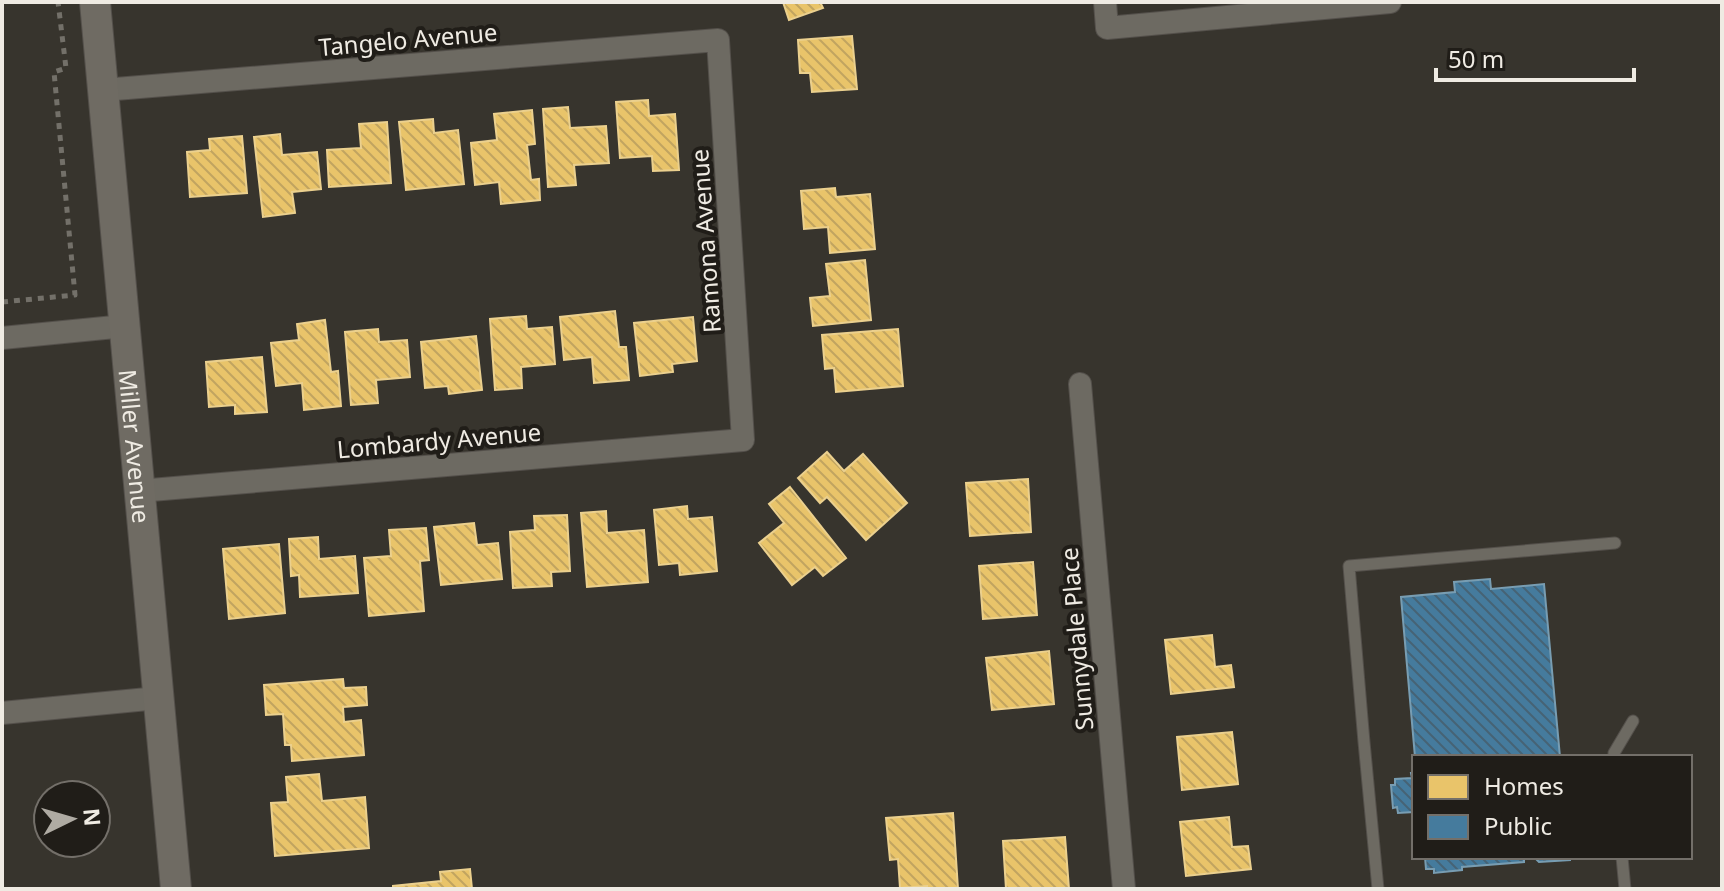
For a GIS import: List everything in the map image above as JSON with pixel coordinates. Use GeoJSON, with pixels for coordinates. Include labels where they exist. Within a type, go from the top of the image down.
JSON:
{"type":"FeatureCollection","features":[{"type":"Feature","properties":{"kind":"street","name":"Miller Avenue"},"geometry":{"type":"LineString","coordinates":[[95,2],[176,889]]}},
{"type":"Feature","properties":{"kind":"street"},"geometry":{"type":"LineString","coordinates":[[1105,2],[1107,28],[1390,2]]}},
{"type":"Feature","properties":{"kind":"street","name":"Tangelo Avenue"},"geometry":{"type":"LineString","coordinates":[[103,90],[718,40]]}},
{"type":"Feature","properties":{"kind":"street","name":"Ramona Avenue"},"geometry":{"type":"LineString","coordinates":[[718,40],[743,440]]}},
{"type":"Feature","properties":{"kind":"street"},"geometry":{"type":"LineString","coordinates":[[2,338],[125,326]]}},
{"type":"Feature","properties":{"kind":"street","name":"Sunnydale Place"},"geometry":{"type":"LineString","coordinates":[[1080,384],[1124,889]]}},
{"type":"Feature","properties":{"kind":"street","name":"Lombardy Avenue"},"geometry":{"type":"LineString","coordinates":[[139,491],[743,440]]}},
{"type":"Feature","properties":{"kind":"street"},"geometry":{"type":"LineString","coordinates":[[2,713],[158,698]]}},
{"type":"Feature","properties":{"kind":"lane"},"geometry":{"type":"LineString","coordinates":[[1378,889],[1349,566],[1615,543]]}},
{"type":"Feature","properties":{"kind":"lane"},"geometry":{"type":"LineString","coordinates":[[1614,755],[1633,721]]}},
{"type":"Feature","properties":{"kind":"lane"},"geometry":{"type":"LineString","coordinates":[[1622,859],[1625,889]]}},
{"type":"Feature","properties":{"kind":"path"},"geometry":{"type":"LineString","coordinates":[[2,302],[75,295],[54,72],[66,68],[58,2]]}},
{"type":"Feature","properties":{"kind":"building: Homes"},"geometry":{"type":"Polygon","coordinates":[[[783,2],[820,2],[823,8],[789,20],[783,2]]]}},
{"type":"Feature","properties":{"kind":"building: Homes"},"geometry":{"type":"Polygon","coordinates":[[[852,36],[857,89],[812,92],[810,73],[800,73],[798,40],[852,36]]]}},
{"type":"Feature","properties":{"kind":"building: Homes"},"geometry":{"type":"Polygon","coordinates":[[[648,100],[649,116],[675,114],[679,170],[653,171],[652,156],[620,158],[616,102],[648,100]]]}},
{"type":"Feature","properties":{"kind":"building: Homes"},"geometry":{"type":"Polygon","coordinates":[[[568,107],[570,128],[606,126],[609,163],[574,165],[576,185],[548,187],[543,109],[568,107]]]}},
{"type":"Feature","properties":{"kind":"building: Homes"},"geometry":{"type":"Polygon","coordinates":[[[532,110],[535,144],[527,145],[531,180],[539,179],[540,200],[501,204],[499,182],[475,185],[471,143],[497,140],[494,114],[532,110]]]}},
{"type":"Feature","properties":{"kind":"building: Homes"},"geometry":{"type":"Polygon","coordinates":[[[433,119],[434,133],[458,130],[464,184],[406,190],[399,122],[433,119]]]}},
{"type":"Feature","properties":{"kind":"building: Homes"},"geometry":{"type":"Polygon","coordinates":[[[387,122],[391,183],[329,187],[327,150],[361,148],[359,124],[387,122]]]}},
{"type":"Feature","properties":{"kind":"building: Homes"},"geometry":{"type":"Polygon","coordinates":[[[280,134],[282,155],[317,152],[321,189],[292,192],[295,213],[263,217],[254,137],[280,134]]]}},
{"type":"Feature","properties":{"kind":"building: Homes"},"geometry":{"type":"Polygon","coordinates":[[[242,136],[247,193],[190,197],[187,152],[210,150],[209,139],[242,136]]]}},
{"type":"Feature","properties":{"kind":"building: Homes"},"geometry":{"type":"Polygon","coordinates":[[[835,188],[836,197],[870,194],[875,249],[830,253],[828,227],[804,229],[801,191],[835,188]]]}},
{"type":"Feature","properties":{"kind":"building: Homes"},"geometry":{"type":"Polygon","coordinates":[[[865,260],[871,320],[813,326],[810,298],[830,296],[826,264],[865,260]]]}},
{"type":"Feature","properties":{"kind":"building: Homes"},"geometry":{"type":"Polygon","coordinates":[[[615,311],[619,347],[626,347],[629,380],[594,383],[592,357],[564,360],[560,317],[615,311]]]}},
{"type":"Feature","properties":{"kind":"building: Homes"},"geometry":{"type":"Polygon","coordinates":[[[526,316],[527,329],[552,327],[555,364],[521,367],[522,388],[495,390],[490,319],[526,316]]]}},
{"type":"Feature","properties":{"kind":"building: Homes"},"geometry":{"type":"Polygon","coordinates":[[[693,317],[697,361],[672,364],[673,372],[640,376],[634,323],[693,317]]]}},
{"type":"Feature","properties":{"kind":"building: Homes"},"geometry":{"type":"Polygon","coordinates":[[[325,320],[331,372],[338,371],[341,406],[304,410],[302,383],[276,386],[271,343],[299,340],[297,324],[325,320]]]}},
{"type":"Feature","properties":{"kind":"building: Homes"},"geometry":{"type":"Polygon","coordinates":[[[378,329],[379,342],[407,340],[410,377],[376,380],[378,403],[351,405],[345,332],[378,329]]]}},
{"type":"Feature","properties":{"kind":"building: Homes"},"geometry":{"type":"Polygon","coordinates":[[[898,329],[903,386],[836,392],[834,368],[825,369],[822,335],[898,329]]]}},
{"type":"Feature","properties":{"kind":"building: Homes"},"geometry":{"type":"Polygon","coordinates":[[[476,336],[482,390],[449,394],[448,386],[425,388],[421,342],[476,336]]]}},
{"type":"Feature","properties":{"kind":"building: Homes"},"geometry":{"type":"Polygon","coordinates":[[[262,357],[267,412],[235,414],[235,405],[209,407],[206,362],[262,357]]]}},
{"type":"Feature","properties":{"kind":"building: Homes"},"geometry":{"type":"Polygon","coordinates":[[[827,452],[844,471],[863,454],[907,503],[866,540],[827,497],[820,503],[798,478],[827,452]]]}},
{"type":"Feature","properties":{"kind":"building: Homes"},"geometry":{"type":"Polygon","coordinates":[[[1028,479],[1031,532],[970,536],[966,483],[1028,479]]]}},
{"type":"Feature","properties":{"kind":"building: Homes"},"geometry":{"type":"Polygon","coordinates":[[[790,487],[846,558],[823,576],[815,567],[792,585],[759,543],[784,523],[769,504],[790,487]]]}},
{"type":"Feature","properties":{"kind":"building: Homes"},"geometry":{"type":"Polygon","coordinates":[[[687,506],[688,519],[712,517],[717,571],[680,575],[679,563],[659,565],[654,510],[687,506]]]}},
{"type":"Feature","properties":{"kind":"building: Homes"},"geometry":{"type":"Polygon","coordinates":[[[606,511],[607,533],[644,530],[648,582],[587,587],[581,513],[606,511]]]}},
{"type":"Feature","properties":{"kind":"building: Homes"},"geometry":{"type":"Polygon","coordinates":[[[567,515],[570,571],[551,572],[552,586],[513,588],[510,532],[535,530],[534,516],[567,515]]]}},
{"type":"Feature","properties":{"kind":"building: Homes"},"geometry":{"type":"Polygon","coordinates":[[[474,523],[477,545],[498,543],[502,579],[441,585],[434,527],[474,523]]]}},
{"type":"Feature","properties":{"kind":"building: Homes"},"geometry":{"type":"Polygon","coordinates":[[[426,528],[429,560],[420,561],[424,611],[369,616],[364,558],[391,556],[389,530],[426,528]]]}},
{"type":"Feature","properties":{"kind":"building: Homes"},"geometry":{"type":"Polygon","coordinates":[[[318,537],[319,559],[355,556],[358,593],[300,597],[299,575],[291,576],[289,539],[318,537]]]}},
{"type":"Feature","properties":{"kind":"building: Homes"},"geometry":{"type":"Polygon","coordinates":[[[279,544],[285,613],[229,619],[223,549],[279,544]]]}},
{"type":"Feature","properties":{"kind":"building: Homes"},"geometry":{"type":"Polygon","coordinates":[[[1033,562],[1037,615],[983,619],[979,566],[1033,562]]]}},
{"type":"Feature","properties":{"kind":"building: Homes"},"geometry":{"type":"Polygon","coordinates":[[[1212,635],[1215,667],[1231,665],[1234,687],[1171,694],[1165,640],[1212,635]]]}},
{"type":"Feature","properties":{"kind":"building: Homes"},"geometry":{"type":"Polygon","coordinates":[[[1049,651],[1054,704],[992,710],[986,658],[1049,651]]]}},
{"type":"Feature","properties":{"kind":"building: Homes"},"geometry":{"type":"Polygon","coordinates":[[[343,679],[344,688],[366,687],[367,705],[343,707],[344,722],[361,720],[364,755],[292,761],[291,745],[285,745],[283,714],[266,715],[264,685],[343,679]]]}},
{"type":"Feature","properties":{"kind":"building: Homes"},"geometry":{"type":"Polygon","coordinates":[[[1232,732],[1238,784],[1182,790],[1177,737],[1232,732]]]}},
{"type":"Feature","properties":{"kind":"building: Homes"},"geometry":{"type":"Polygon","coordinates":[[[319,774],[322,801],[365,797],[369,848],[275,856],[271,803],[288,802],[286,777],[319,774]]]}},
{"type":"Feature","properties":{"kind":"building: Homes"},"geometry":{"type":"Polygon","coordinates":[[[953,813],[958,889],[927,889],[927,886],[900,888],[898,859],[890,860],[886,818],[953,813]]]}},
{"type":"Feature","properties":{"kind":"building: Homes"},"geometry":{"type":"Polygon","coordinates":[[[1229,817],[1232,847],[1248,846],[1251,869],[1186,876],[1180,822],[1229,817]]]}},
{"type":"Feature","properties":{"kind":"building: Homes"},"geometry":{"type":"Polygon","coordinates":[[[1065,837],[1069,889],[1006,889],[1003,841],[1065,837]]]}},
{"type":"Feature","properties":{"kind":"building: Homes"},"geometry":{"type":"Polygon","coordinates":[[[470,869],[472,889],[393,889],[393,886],[441,881],[440,872],[470,869]]]}},
{"type":"Feature","properties":{"kind":"building: Public"},"geometry":{"type":"Polygon","coordinates":[[[1490,579],[1491,589],[1544,584],[1560,755],[1415,755],[1401,597],[1455,592],[1454,582],[1490,579]]]}},
{"type":"Feature","properties":{"kind":"building: Public"},"geometry":{"type":"Polygon","coordinates":[[[1412,778],[1412,812],[1398,813],[1397,807],[1393,808],[1391,785],[1395,785],[1395,779],[1412,778]]]}},
{"type":"Feature","properties":{"kind":"building: Public"},"geometry":{"type":"Polygon","coordinates":[[[1425,859],[1524,859],[1524,862],[1462,867],[1462,870],[1434,873],[1434,869],[1426,869],[1425,859]]]}},
{"type":"Feature","properties":{"kind":"building: Public"},"geometry":{"type":"Polygon","coordinates":[[[1536,859],[1570,859],[1570,860],[1539,862],[1536,859]]]}}]}
